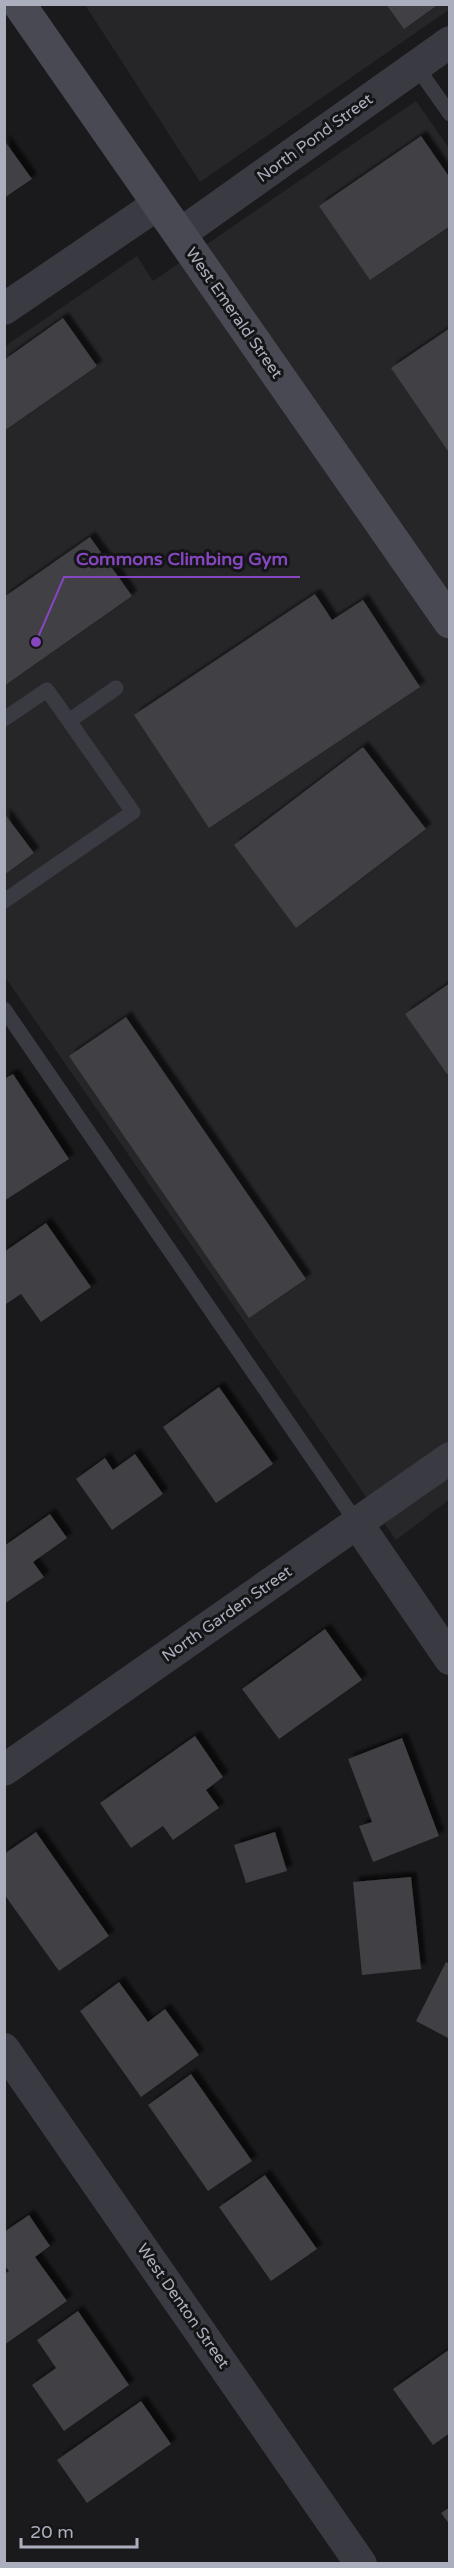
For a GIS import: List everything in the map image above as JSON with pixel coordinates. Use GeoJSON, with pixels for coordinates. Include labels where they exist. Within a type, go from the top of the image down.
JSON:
{"type":"FeatureCollection","features":[{"type":"Feature","properties":{"kind":"street","name":"West Emerald Street"},"geometry":{"type":"LineString","coordinates":[[19,4],[450,622]]}},
{"type":"Feature","properties":{"kind":"street","name":"North Pond Street"},"geometry":{"type":"LineString","coordinates":[[180,234],[450,42]]}},
{"type":"Feature","properties":{"kind":"street"},"geometry":{"type":"LineString","coordinates":[[4,309],[158,204]]}},
{"type":"Feature","properties":{"kind":"street","name":"North Garden Street"},"geometry":{"type":"LineString","coordinates":[[4,1770],[450,1458]]}},
{"type":"Feature","properties":{"kind":"street"},"geometry":{"type":"LineString","coordinates":[[357,1523],[450,1659]]}},
{"type":"Feature","properties":{"kind":"street","name":"West Denton Street"},"geometry":{"type":"LineString","coordinates":[[4,2049],[361,2564]]}},
{"type":"Feature","properties":{"kind":"lane"},"geometry":{"type":"LineString","coordinates":[[416,66],[450,114]]}},
{"type":"Feature","properties":{"kind":"lane"},"geometry":{"type":"LineString","coordinates":[[69,721],[116,688]]}},
{"type":"Feature","properties":{"kind":"lane"},"geometry":{"type":"LineString","coordinates":[[4,719],[47,690],[133,812],[4,901]]}},
{"type":"Feature","properties":{"kind":"lane"},"geometry":{"type":"LineString","coordinates":[[4,1009],[357,1523]]}},
{"type":"Feature","properties":{"kind":"shaded area"},"geometry":{"type":"Polygon","coordinates":[[[449,4],[450,9],[200,182],[85,5],[449,4]]]}},
{"type":"Feature","properties":{"kind":"shaded area"},"geometry":{"type":"Polygon","coordinates":[[[416,101],[449,148],[450,1499],[396,1540],[5,977],[4,347],[137,256],[153,281],[416,101]]]}},
{"type":"Feature","properties":{"kind":"building"},"geometry":{"type":"Polygon","coordinates":[[[386,4],[439,4],[404,29],[386,4]]]}},
{"type":"Feature","properties":{"kind":"building"},"geometry":{"type":"Polygon","coordinates":[[[421,136],[450,178],[450,226],[370,280],[319,206],[421,136]]]}},
{"type":"Feature","properties":{"kind":"building"},"geometry":{"type":"Polygon","coordinates":[[[4,140],[32,179],[4,198],[4,140]]]}},
{"type":"Feature","properties":{"kind":"building"},"geometry":{"type":"Polygon","coordinates":[[[63,318],[97,366],[4,431],[4,360],[63,318]]]}},
{"type":"Feature","properties":{"kind":"building"},"geometry":{"type":"Polygon","coordinates":[[[450,328],[450,454],[391,368],[450,328]]]}},
{"type":"Feature","properties":{"kind":"building"},"geometry":{"type":"Polygon","coordinates":[[[90,537],[132,596],[4,686],[4,597],[90,537]]]}},
{"type":"Feature","properties":{"kind":"building"},"geometry":{"type":"Polygon","coordinates":[[[315,594],[332,620],[363,600],[420,687],[209,828],[134,715],[315,594]]]}},
{"type":"Feature","properties":{"kind":"building"},"geometry":{"type":"Polygon","coordinates":[[[363,747],[426,829],[296,928],[234,845],[363,747]]]}},
{"type":"Feature","properties":{"kind":"building"},"geometry":{"type":"Polygon","coordinates":[[[4,813],[34,853],[4,875],[4,813]]]}},
{"type":"Feature","properties":{"kind":"building"},"geometry":{"type":"Polygon","coordinates":[[[450,983],[450,1072],[447,1074],[405,1014],[450,983]]]}},
{"type":"Feature","properties":{"kind":"building"},"geometry":{"type":"Polygon","coordinates":[[[126,1017],[306,1279],[249,1318],[69,1056],[126,1017]]]}},
{"type":"Feature","properties":{"kind":"building"},"geometry":{"type":"Polygon","coordinates":[[[13,1074],[69,1159],[4,1201],[4,1079],[13,1074]]]}},
{"type":"Feature","properties":{"kind":"building"},"geometry":{"type":"Polygon","coordinates":[[[46,1223],[91,1287],[41,1322],[21,1294],[6,1304],[4,1303],[4,1252],[46,1223]]]}},
{"type":"Feature","properties":{"kind":"building"},"geometry":{"type":"Polygon","coordinates":[[[219,1387],[273,1464],[216,1503],[163,1427],[219,1387]]]}},
{"type":"Feature","properties":{"kind":"building"},"geometry":{"type":"Polygon","coordinates":[[[135,1454],[163,1494],[112,1530],[76,1479],[105,1458],[113,1470],[135,1454]]]}},
{"type":"Feature","properties":{"kind":"building"},"geometry":{"type":"Polygon","coordinates":[[[50,1514],[67,1538],[33,1562],[44,1577],[4,1604],[4,1546],[50,1514]]]}},
{"type":"Feature","properties":{"kind":"building"},"geometry":{"type":"Polygon","coordinates":[[[325,1629],[362,1680],[279,1739],[242,1689],[325,1629]]]}},
{"type":"Feature","properties":{"kind":"building"},"geometry":{"type":"Polygon","coordinates":[[[195,1736],[223,1777],[206,1790],[219,1808],[173,1840],[163,1826],[131,1848],[100,1803],[195,1736]]]}},
{"type":"Feature","properties":{"kind":"building"},"geometry":{"type":"Polygon","coordinates":[[[402,1738],[439,1836],[373,1862],[359,1826],[372,1822],[348,1759],[402,1738]]]}},
{"type":"Feature","properties":{"kind":"building"},"geometry":{"type":"Polygon","coordinates":[[[36,1832],[109,1936],[59,1971],[4,1894],[4,1854],[36,1832]]]}},
{"type":"Feature","properties":{"kind":"building"},"geometry":{"type":"Polygon","coordinates":[[[275,1832],[287,1871],[246,1883],[234,1845],[275,1832]]]}},
{"type":"Feature","properties":{"kind":"building"},"geometry":{"type":"Polygon","coordinates":[[[411,1877],[421,1969],[362,1975],[353,1882],[411,1877]]]}},
{"type":"Feature","properties":{"kind":"building"},"geometry":{"type":"Polygon","coordinates":[[[446,1962],[450,1964],[450,2039],[416,2021],[446,1962]]]}},
{"type":"Feature","properties":{"kind":"building"},"geometry":{"type":"Polygon","coordinates":[[[119,1982],[148,2022],[165,2009],[199,2055],[141,2097],[80,2011],[119,1982]]]}},
{"type":"Feature","properties":{"kind":"building"},"geometry":{"type":"Polygon","coordinates":[[[191,2074],[252,2161],[208,2191],[148,2105],[191,2074]]]}},
{"type":"Feature","properties":{"kind":"building"},"geometry":{"type":"Polygon","coordinates":[[[265,2175],[317,2249],[271,2281],[219,2207],[265,2175]]]}},
{"type":"Feature","properties":{"kind":"building"},"geometry":{"type":"Polygon","coordinates":[[[29,2215],[50,2246],[35,2257],[67,2301],[4,2345],[4,2274],[9,2271],[4,2265],[4,2232],[29,2215]]]}},
{"type":"Feature","properties":{"kind":"building"},"geometry":{"type":"Polygon","coordinates":[[[78,2311],[129,2385],[64,2431],[32,2385],[56,2368],[37,2340],[78,2311]]]}},
{"type":"Feature","properties":{"kind":"building"},"geometry":{"type":"Polygon","coordinates":[[[450,2349],[450,2433],[433,2445],[393,2389],[450,2349]]]}},
{"type":"Feature","properties":{"kind":"building"},"geometry":{"type":"Polygon","coordinates":[[[141,2401],[171,2444],[87,2503],[57,2460],[141,2401]]]}},
{"type":"Feature","properties":{"kind":"building"},"geometry":{"type":"Polygon","coordinates":[[[450,2507],[450,2525],[441,2513],[450,2507]]]}},
{"type":"Feature","properties":{"kind":"place","name":"Commons Climbing Gym"},"geometry":{"type":"Point","coordinates":[36,642]}}]}
